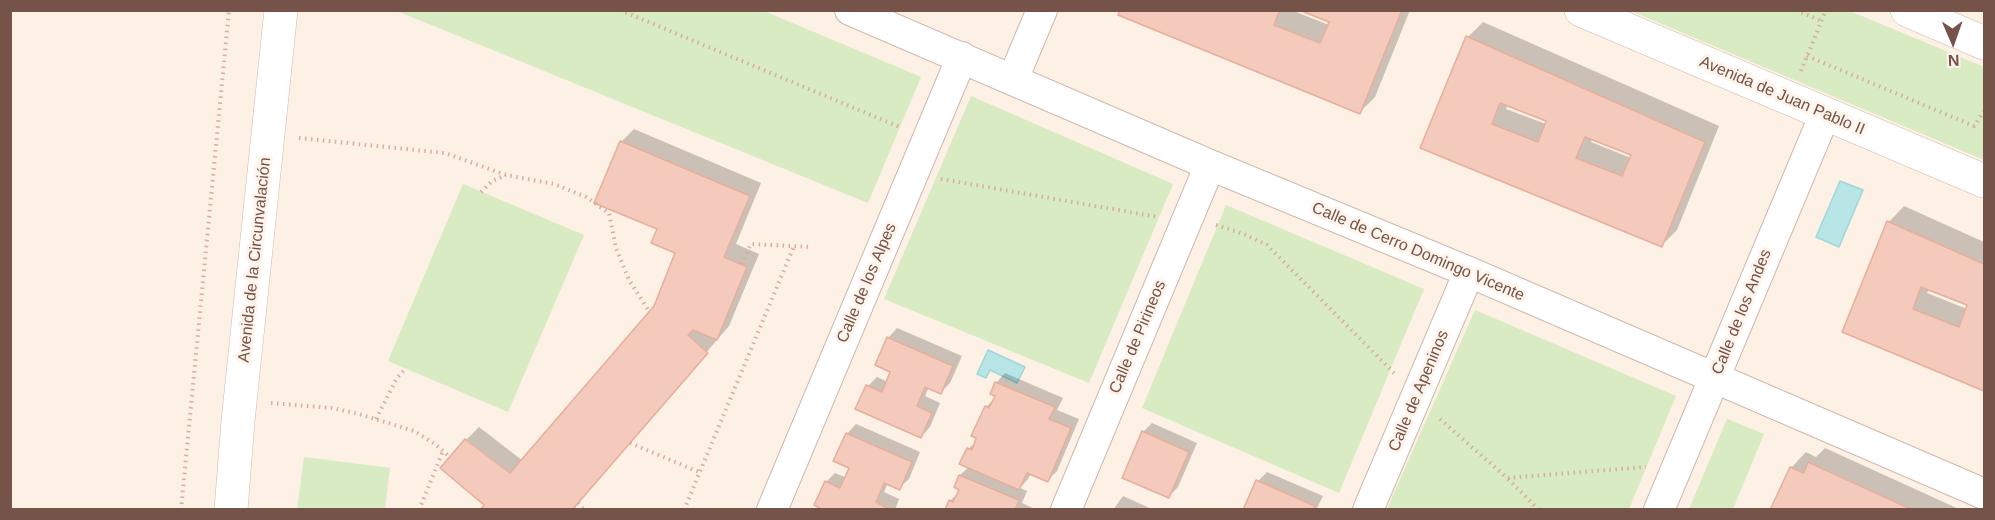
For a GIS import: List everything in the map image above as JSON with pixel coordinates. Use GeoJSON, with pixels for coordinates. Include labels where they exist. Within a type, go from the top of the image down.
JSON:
{"type":"FeatureCollection","features":[{"type":"Feature","properties":{"kind":"street","name":"Avenida de la Circunvalación"},"geometry":{"type":"LineString","coordinates":[[231,510],[240,400],[281,10]]}},
{"type":"Feature","properties":{"kind":"street","name":"Calle de Cerro Domingo Vicente"},"geometry":{"type":"LineString","coordinates":[[850,10],[1210,165],[1469,272],[1984,494]]}},
{"type":"Feature","properties":{"kind":"street"},"geometry":{"type":"LineString","coordinates":[[1013,80],[1042,10]]}},
{"type":"Feature","properties":{"kind":"street","name":"Avenida de Juan Pablo II"},"geometry":{"type":"LineString","coordinates":[[1581,10],[1984,181]]}},
{"type":"Feature","properties":{"kind":"street"},"geometry":{"type":"LineString","coordinates":[[1907,10],[1984,43]]}},
{"type":"Feature","properties":{"kind":"street","name":"Calle de los Alpes"},"geometry":{"type":"LineString","coordinates":[[772,510],[962,57]]}},
{"type":"Feature","properties":{"kind":"street","name":"Calle de los Andes"},"geometry":{"type":"LineString","coordinates":[[1659,510],[1825,114]]}},
{"type":"Feature","properties":{"kind":"street","name":"Calle de Pirineos"},"geometry":{"type":"LineString","coordinates":[[1066,510],[1210,165]]}},
{"type":"Feature","properties":{"kind":"street","name":"Calle de Apeninos"},"geometry":{"type":"LineString","coordinates":[[1368,510],[1469,272]]}},
{"type":"Feature","properties":{"kind":"path"},"geometry":{"type":"LineString","coordinates":[[181,510],[229,10]]}},
{"type":"Feature","properties":{"kind":"path"},"geometry":{"type":"LineString","coordinates":[[620,10],[928,138]]}},
{"type":"Feature","properties":{"kind":"path"},"geometry":{"type":"LineString","coordinates":[[1796,10],[1822,21]]}},
{"type":"Feature","properties":{"kind":"path"},"geometry":{"type":"LineString","coordinates":[[1788,99],[1826,10]]}},
{"type":"Feature","properties":{"kind":"path"},"geometry":{"type":"LineString","coordinates":[[1807,56],[1974,126],[1984,111]]}},
{"type":"Feature","properties":{"kind":"path"},"geometry":{"type":"LineString","coordinates":[[268,135],[445,153],[506,175],[554,184],[586,197],[609,213],[616,248],[629,280],[650,311]]}},
{"type":"Feature","properties":{"kind":"path"},"geometry":{"type":"LineString","coordinates":[[914,173],[1187,222],[1217,225],[1267,245],[1431,411],[1507,478],[1539,510]]}},
{"type":"Feature","properties":{"kind":"path"},"geometry":{"type":"LineString","coordinates":[[481,192],[492,182],[506,175]]}},
{"type":"Feature","properties":{"kind":"path"},"geometry":{"type":"LineString","coordinates":[[741,264],[751,244],[812,247]]}},
{"type":"Feature","properties":{"kind":"path"},"geometry":{"type":"LineString","coordinates":[[684,510],[794,246]]}},
{"type":"Feature","properties":{"kind":"path"},"geometry":{"type":"LineString","coordinates":[[376,419],[397,378],[406,368]]}},
{"type":"Feature","properties":{"kind":"path"},"geometry":{"type":"LineString","coordinates":[[240,400],[332,408],[376,419],[414,431],[450,457]]}},
{"type":"Feature","properties":{"kind":"path"},"geometry":{"type":"LineString","coordinates":[[630,443],[699,472]]}},
{"type":"Feature","properties":{"kind":"path"},"geometry":{"type":"LineString","coordinates":[[419,510],[443,451]]}},
{"type":"Feature","properties":{"kind":"path"},"geometry":{"type":"LineString","coordinates":[[1507,478],[1647,467]]}},
{"type":"Feature","properties":{"kind":"path"},"geometry":{"type":"LineString","coordinates":[[578,503],[584,510]]}},
{"type":"Feature","properties":{"kind":"green space"},"geometry":{"type":"Polygon","coordinates":[[[397,11],[764,11],[921,77],[868,203],[397,11]]]}},
{"type":"Feature","properties":{"kind":"green space"},"geometry":{"type":"Polygon","coordinates":[[[1631,11],[1850,11],[1984,67],[1984,160],[1631,11]]]}},
{"type":"Feature","properties":{"kind":"green space"},"geometry":{"type":"Polygon","coordinates":[[[971,96],[1173,184],[1089,383],[884,299],[971,96]]]}},
{"type":"Feature","properties":{"kind":"green space"},"geometry":{"type":"Polygon","coordinates":[[[463,184],[584,235],[508,412],[388,361],[463,184]]]}},
{"type":"Feature","properties":{"kind":"green space"},"geometry":{"type":"Polygon","coordinates":[[[1226,205],[1424,289],[1339,493],[1142,408],[1226,205]]]}},
{"type":"Feature","properties":{"kind":"green space"},"geometry":{"type":"Polygon","coordinates":[[[1475,310],[1676,396],[1629,509],[1387,509],[1475,310]]]}},
{"type":"Feature","properties":{"kind":"green space"},"geometry":{"type":"Polygon","coordinates":[[[1727,419],[1764,434],[1733,509],[1689,509],[1727,419]]]}},
{"type":"Feature","properties":{"kind":"green space"},"geometry":{"type":"Polygon","coordinates":[[[304,457],[390,468],[385,509],[297,509],[304,457]]]}},
{"type":"Feature","properties":{"kind":"water"},"geometry":{"type":"Polygon","coordinates":[[[1840,181],[1863,190],[1839,247],[1816,237],[1840,181]]]}},
{"type":"Feature","properties":{"kind":"water"},"geometry":{"type":"Polygon","coordinates":[[[988,350],[1025,367],[1017,383],[990,370],[986,378],[977,374],[988,350]]]}},
{"type":"Feature","properties":{"kind":"building"},"geometry":{"type":"Polygon","coordinates":[[[1120,10],[1280,10],[1274,25],[1320,43],[1329,22],[1299,10],[1402,10],[1360,114],[1118,15],[1120,10]]]}},
{"type":"Feature","properties":{"kind":"building"},"geometry":{"type":"Polygon","coordinates":[[[1466,36],[1705,142],[1662,247],[1420,148],[1466,36]],[[1500,103],[1492,124],[1538,142],[1546,121],[1500,103]],[[1585,137],[1576,158],[1622,176],[1631,155],[1585,137]]]}},
{"type":"Feature","properties":{"kind":"building"},"geometry":{"type":"Polygon","coordinates":[[[620,141],[750,196],[724,257],[747,267],[717,340],[693,330],[688,335],[708,353],[572,510],[480,510],[484,505],[440,468],[465,439],[510,473],[654,306],[675,253],[651,243],[657,229],[594,203],[620,141]]]}},
{"type":"Feature","properties":{"kind":"building"},"geometry":{"type":"Polygon","coordinates":[[[1887,221],[1984,264],[1984,391],[1842,332],[1887,221]],[[1921,287],[1913,309],[1959,327],[1967,305],[1921,287]]]}},
{"type":"Feature","properties":{"kind":"building"},"geometry":{"type":"Polygon","coordinates":[[[887,337],[953,366],[941,394],[925,387],[917,406],[932,413],[921,438],[855,409],[866,385],[882,392],[890,372],[875,365],[887,337]]]}},
{"type":"Feature","properties":{"kind":"building"},"geometry":{"type":"Polygon","coordinates":[[[995,382],[1055,407],[1049,419],[1071,428],[1048,482],[1027,473],[1019,490],[959,464],[967,448],[972,450],[976,438],[971,436],[985,406],[989,408],[995,396],[990,394],[995,382]]]}},
{"type":"Feature","properties":{"kind":"building"},"geometry":{"type":"Polygon","coordinates":[[[1142,431],[1189,452],[1169,498],[1122,478],[1142,431]]]}},
{"type":"Feature","properties":{"kind":"building"},"geometry":{"type":"Polygon","coordinates":[[[846,433],[912,462],[900,490],[884,483],[876,502],[891,510],[823,510],[814,505],[825,481],[840,488],[849,468],[833,461],[846,433]]]}},
{"type":"Feature","properties":{"kind":"building"},"geometry":{"type":"Polygon","coordinates":[[[1808,462],[1913,510],[1770,510],[1790,467],[1804,473],[1808,462]]]}},
{"type":"Feature","properties":{"kind":"building"},"geometry":{"type":"Polygon","coordinates":[[[959,475],[1019,500],[1015,510],[945,510],[949,500],[953,502],[959,490],[954,487],[959,475]]]}},
{"type":"Feature","properties":{"kind":"building"},"geometry":{"type":"Polygon","coordinates":[[[1256,480],[1315,506],[1313,510],[1243,510],[1256,480]]]}}]}
